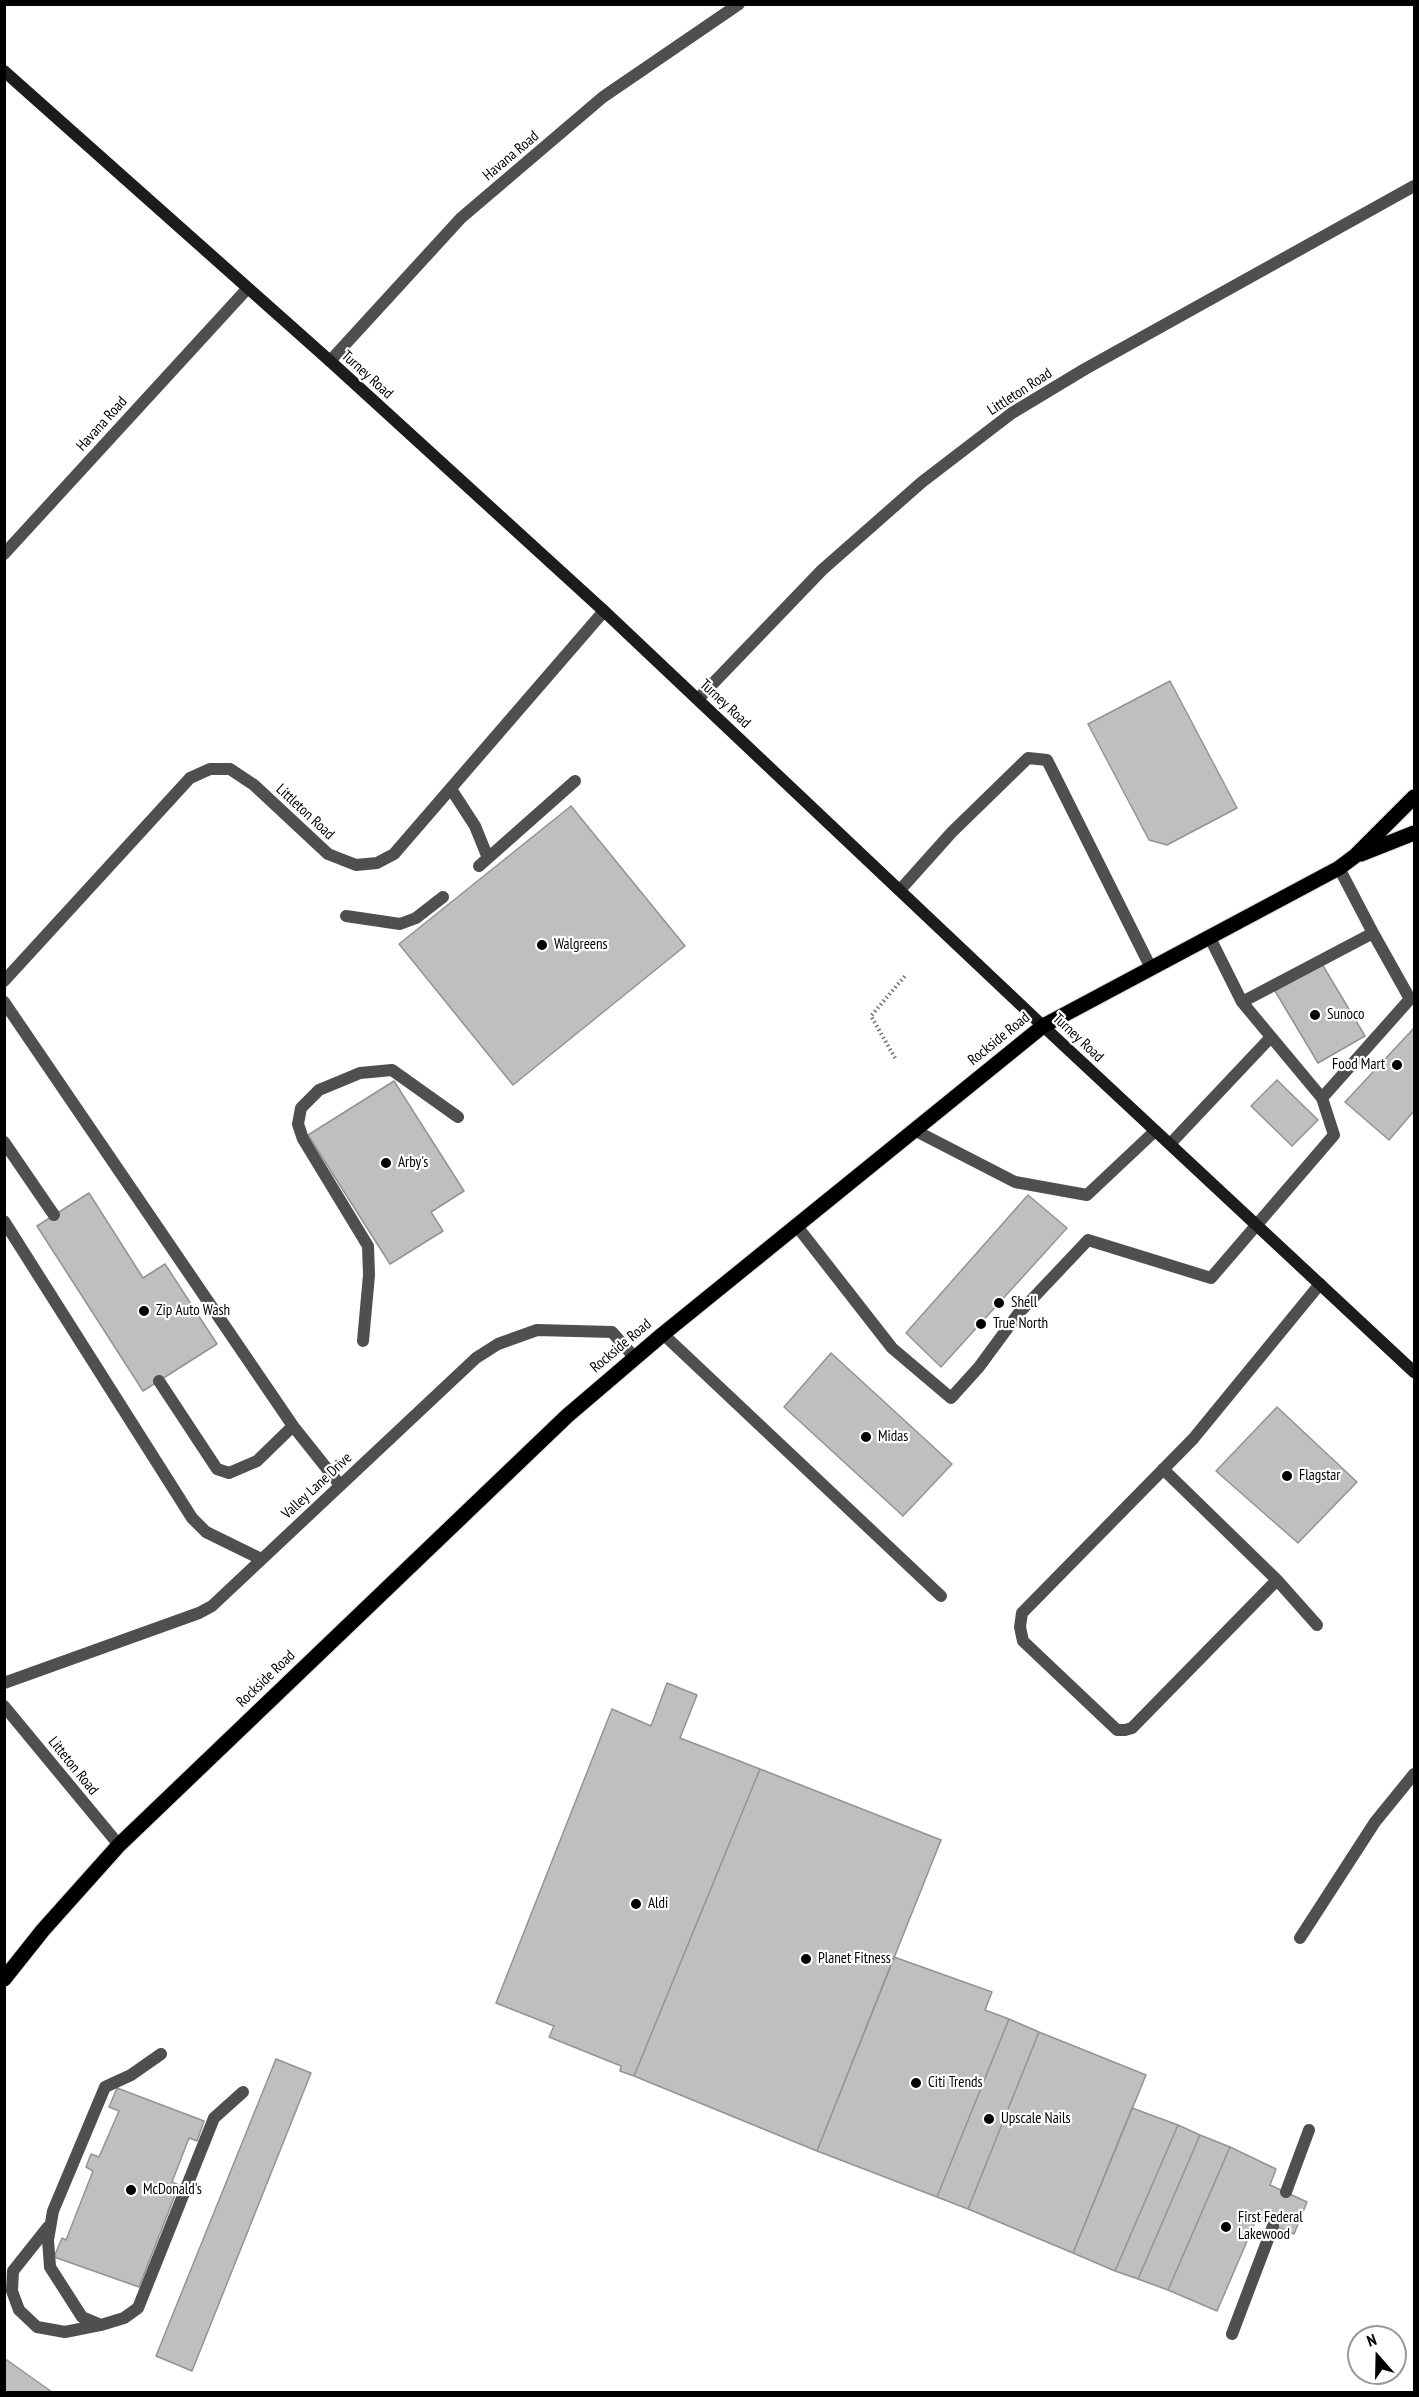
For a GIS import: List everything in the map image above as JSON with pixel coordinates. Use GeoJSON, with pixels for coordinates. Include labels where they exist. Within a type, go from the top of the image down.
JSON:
{"type":"FeatureCollection","features":[{"type":"Feature","properties":{"kind":"main road","name":"Turney Road"},"geometry":{"type":"LineString","coordinates":[[4,71],[330,361],[604,611],[1043,1026],[1414,1372]]}},
{"type":"Feature","properties":{"kind":"main road","name":"Rockside Road"},"geometry":{"type":"LineString","coordinates":[[4,1979],[43,1930],[119,1845],[567,1416],[663,1334],[1043,1026],[1339,868],[1355,856],[1414,797]]}},
{"type":"Feature","properties":{"kind":"main road","name":"Rockside Road"},"geometry":{"type":"LineString","coordinates":[[1355,856],[1414,833]]}},
{"type":"Feature","properties":{"kind":"street","name":"Havana Road"},"geometry":{"type":"LineString","coordinates":[[330,361],[461,218],[603,98],[739,4]]}},
{"type":"Feature","properties":{"kind":"street","name":"Littleton Road"},"geometry":{"type":"LineString","coordinates":[[698,699],[822,570],[922,483],[1012,413],[1085,369],[1414,186]]}},
{"type":"Feature","properties":{"kind":"street","name":"Havana Road"},"geometry":{"type":"LineString","coordinates":[[4,554],[247,289]]}},
{"type":"Feature","properties":{"kind":"street","name":"Littleton Road"},"geometry":{"type":"LineString","coordinates":[[4,981],[190,778],[210,769],[230,769],[254,785],[328,854],[356,865],[377,863],[394,854],[604,611]]}},
{"type":"Feature","properties":{"kind":"street"},"geometry":{"type":"LineString","coordinates":[[900,890],[952,832],[1028,758],[1047,760],[1151,968]]}},
{"type":"Feature","properties":{"kind":"street"},"geometry":{"type":"LineString","coordinates":[[452,789],[476,826],[483,862],[574,781]]}},
{"type":"Feature","properties":{"kind":"street"},"geometry":{"type":"LineString","coordinates":[[1322,1098],[1410,999],[1339,868]]}},
{"type":"Feature","properties":{"kind":"street"},"geometry":{"type":"LineString","coordinates":[[346,916],[400,924],[416,918],[443,897]]}},
{"type":"Feature","properties":{"kind":"street"},"geometry":{"type":"LineString","coordinates":[[1242,1002],[1373,933]]}},
{"type":"Feature","properties":{"kind":"street"},"geometry":{"type":"LineString","coordinates":[[796,1225],[892,1348],[951,1398],[979,1367],[1018,1314],[1088,1240],[1211,1278],[1334,1135],[1322,1098],[1242,1002],[1209,936]]}},
{"type":"Feature","properties":{"kind":"street"},"geometry":{"type":"LineString","coordinates":[[4,1002],[293,1426],[340,1485]]}},
{"type":"Feature","properties":{"kind":"street"},"geometry":{"type":"LineString","coordinates":[[1170,1144],[1271,1037]]}},
{"type":"Feature","properties":{"kind":"street"},"geometry":{"type":"LineString","coordinates":[[363,1341],[369,1275],[368,1246],[303,1138],[298,1124],[301,1108],[319,1090],[360,1073],[392,1070],[458,1118]]}},
{"type":"Feature","properties":{"kind":"street"},"geometry":{"type":"LineString","coordinates":[[914,1130],[1016,1182],[1088,1195],[1155,1131]]}},
{"type":"Feature","properties":{"kind":"street"},"geometry":{"type":"LineString","coordinates":[[4,1142],[54,1215]]}},
{"type":"Feature","properties":{"kind":"street"},"geometry":{"type":"LineString","coordinates":[[4,1221],[192,1518],[206,1532],[261,1559]]}},
{"type":"Feature","properties":{"kind":"street"},"geometry":{"type":"LineString","coordinates":[[1276,1580],[1132,1728],[1125,1730],[1117,1730],[1023,1641],[1020,1627],[1022,1613],[1193,1439],[1320,1284]]}},
{"type":"Feature","properties":{"kind":"street","name":"Valley Lane Drive"},"geometry":{"type":"LineString","coordinates":[[4,1683],[200,1613],[212,1606],[476,1358],[508,1340],[537,1330],[612,1332],[635,1358]]}},
{"type":"Feature","properties":{"kind":"street"},"geometry":{"type":"LineString","coordinates":[[663,1334],[941,1596]]}},
{"type":"Feature","properties":{"kind":"street"},"geometry":{"type":"LineString","coordinates":[[159,1381],[217,1469],[229,1473],[257,1461],[293,1426]]}},
{"type":"Feature","properties":{"kind":"street"},"geometry":{"type":"LineString","coordinates":[[1163,1469],[1276,1580],[1317,1624]]}},
{"type":"Feature","properties":{"kind":"street","name":"Litteton Road"},"geometry":{"type":"LineString","coordinates":[[4,1706],[119,1845]]}},
{"type":"Feature","properties":{"kind":"street"},"geometry":{"type":"LineString","coordinates":[[1300,1938],[1375,1822],[1414,1774]]}},
{"type":"Feature","properties":{"kind":"street"},"geometry":{"type":"LineString","coordinates":[[101,2325],[82,2317],[50,2266],[48,2240],[53,2211],[105,2087],[131,2075],[160,2054]]}},
{"type":"Feature","properties":{"kind":"street"},"geometry":{"type":"LineString","coordinates":[[51,2223],[13,2271],[12,2291],[19,2310],[37,2327],[65,2332],[124,2318],[138,2308],[214,2118],[243,2092]]}},
{"type":"Feature","properties":{"kind":"street"},"geometry":{"type":"LineString","coordinates":[[1286,2192],[1309,2130]]}},
{"type":"Feature","properties":{"kind":"street"},"geometry":{"type":"LineString","coordinates":[[1232,2334],[1273,2226]]}},
{"type":"Feature","properties":{"kind":"path"},"geometry":{"type":"LineString","coordinates":[[895,1058],[871,1016],[905,976]]}},
{"type":"Feature","properties":{"kind":"building"},"geometry":{"type":"Polygon","coordinates":[[[1170,681],[1237,808],[1167,845],[1149,840],[1088,724],[1170,681]]]}},
{"type":"Feature","properties":{"kind":"building","name":"Walgreens"},"geometry":{"type":"Polygon","coordinates":[[[571,806],[685,946],[513,1085],[399,944],[571,806]]]}},
{"type":"Feature","properties":{"kind":"building"},"geometry":{"type":"Polygon","coordinates":[[[1322,964],[1365,1036],[1318,1063],[1275,991],[1322,964]]]}},
{"type":"Feature","properties":{"kind":"building","name":"Food Mart"},"geometry":{"type":"Polygon","coordinates":[[[1414,1028],[1414,1111],[1389,1140],[1345,1102],[1414,1028]]]}},
{"type":"Feature","properties":{"kind":"building"},"geometry":{"type":"Polygon","coordinates":[[[1277,1080],[1318,1120],[1292,1146],[1251,1106],[1277,1080]]]}},
{"type":"Feature","properties":{"kind":"building","name":"Arby's"},"geometry":{"type":"Polygon","coordinates":[[[394,1081],[464,1191],[431,1212],[443,1231],[390,1264],[308,1135],[394,1081]]]}},
{"type":"Feature","properties":{"kind":"building","name":"Zip Auto Wash"},"geometry":{"type":"Polygon","coordinates":[[[89,1193],[143,1278],[165,1264],[217,1344],[143,1391],[37,1226],[89,1193]]]}},
{"type":"Feature","properties":{"kind":"building"},"geometry":{"type":"Polygon","coordinates":[[[1028,1195],[1067,1228],[941,1367],[906,1333],[1028,1195]]]}},
{"type":"Feature","properties":{"kind":"building"},"geometry":{"type":"Polygon","coordinates":[[[831,1353],[952,1464],[903,1516],[784,1407],[831,1353]]]}},
{"type":"Feature","properties":{"kind":"building","name":"Flagstar"},"geometry":{"type":"Polygon","coordinates":[[[1277,1407],[1357,1482],[1298,1543],[1216,1471],[1277,1407]]]}},
{"type":"Feature","properties":{"kind":"building"},"geometry":{"type":"Polygon","coordinates":[[[667,1683],[697,1695],[680,1738],[760,1769],[634,2076],[620,2071],[621,2066],[549,2037],[554,2026],[496,2003],[612,1709],[651,1726],[667,1683]]]}},
{"type":"Feature","properties":{"kind":"building"},"geometry":{"type":"Polygon","coordinates":[[[760,1769],[941,1840],[817,2151],[634,2076],[760,1769]]]}},
{"type":"Feature","properties":{"kind":"building"},"geometry":{"type":"Polygon","coordinates":[[[894,1957],[992,1992],[985,2010],[1009,2019],[937,2197],[817,2151],[894,1957]]]}},
{"type":"Feature","properties":{"kind":"building"},"geometry":{"type":"Polygon","coordinates":[[[1009,2019],[1039,2032],[968,2209],[937,2197],[1009,2019]]]}},
{"type":"Feature","properties":{"kind":"building"},"geometry":{"type":"Polygon","coordinates":[[[1039,2032],[1146,2075],[1073,2253],[968,2209],[1039,2032]]]}},
{"type":"Feature","properties":{"kind":"building"},"geometry":{"type":"Polygon","coordinates":[[[276,2059],[311,2073],[192,2371],[156,2356],[276,2059]]]}},
{"type":"Feature","properties":{"kind":"building"},"geometry":{"type":"Polygon","coordinates":[[[117,2088],[204,2121],[197,2141],[189,2138],[172,2182],[179,2185],[139,2287],[54,2257],[62,2238],[66,2240],[93,2171],[86,2167],[91,2154],[99,2157],[119,2111],[109,2107],[117,2088]]]}},
{"type":"Feature","properties":{"kind":"building"},"geometry":{"type":"Polygon","coordinates":[[[1132,2108],[1178,2125],[1115,2271],[1073,2253],[1132,2108]]]}},
{"type":"Feature","properties":{"kind":"building"},"geometry":{"type":"Polygon","coordinates":[[[1178,2125],[1200,2135],[1138,2279],[1115,2271],[1178,2125]]]}},
{"type":"Feature","properties":{"kind":"building"},"geometry":{"type":"Polygon","coordinates":[[[1200,2135],[1230,2147],[1168,2290],[1138,2279],[1200,2135]]]}},
{"type":"Feature","properties":{"kind":"building"},"geometry":{"type":"Polygon","coordinates":[[[1230,2147],[1276,2169],[1270,2185],[1307,2202],[1294,2234],[1257,2218],[1217,2311],[1168,2290],[1230,2147]]]}},
{"type":"Feature","properties":{"kind":"building"},"geometry":{"type":"Polygon","coordinates":[[[4,2358],[52,2392],[4,2392],[4,2358]]]}},
{"type":"Feature","properties":{"kind":"place","name":"Walgreens"},"geometry":{"type":"Point","coordinates":[542,945]}},
{"type":"Feature","properties":{"kind":"place","name":"Sunoco"},"geometry":{"type":"Point","coordinates":[1315,1015]}},
{"type":"Feature","properties":{"kind":"place","name":"Food Mart"},"geometry":{"type":"Point","coordinates":[1397,1065]}},
{"type":"Feature","properties":{"kind":"place","name":"Arby's"},"geometry":{"type":"Point","coordinates":[386,1163]}},
{"type":"Feature","properties":{"kind":"place","name":"Shell"},"geometry":{"type":"Point","coordinates":[999,1303]}},
{"type":"Feature","properties":{"kind":"place","name":"Zip Auto Wash"},"geometry":{"type":"Point","coordinates":[144,1311]}},
{"type":"Feature","properties":{"kind":"place","name":"True North"},"geometry":{"type":"Point","coordinates":[981,1324]}},
{"type":"Feature","properties":{"kind":"place","name":"Midas"},"geometry":{"type":"Point","coordinates":[866,1437]}},
{"type":"Feature","properties":{"kind":"place","name":"Flagstar"},"geometry":{"type":"Point","coordinates":[1287,1476]}},
{"type":"Feature","properties":{"kind":"place","name":"Aldi"},"geometry":{"type":"Point","coordinates":[636,1904]}},
{"type":"Feature","properties":{"kind":"place","name":"Planet Fitness"},"geometry":{"type":"Point","coordinates":[806,1959]}},
{"type":"Feature","properties":{"kind":"place","name":"Citi Trends"},"geometry":{"type":"Point","coordinates":[916,2083]}},
{"type":"Feature","properties":{"kind":"place","name":"Upscale Nails"},"geometry":{"type":"Point","coordinates":[989,2119]}},
{"type":"Feature","properties":{"kind":"place","name":"McDonald's"},"geometry":{"type":"Point","coordinates":[131,2190]}},
{"type":"Feature","properties":{"kind":"place","name":"First Federal Lakewood"},"geometry":{"type":"Point","coordinates":[1226,2227]}}]}
